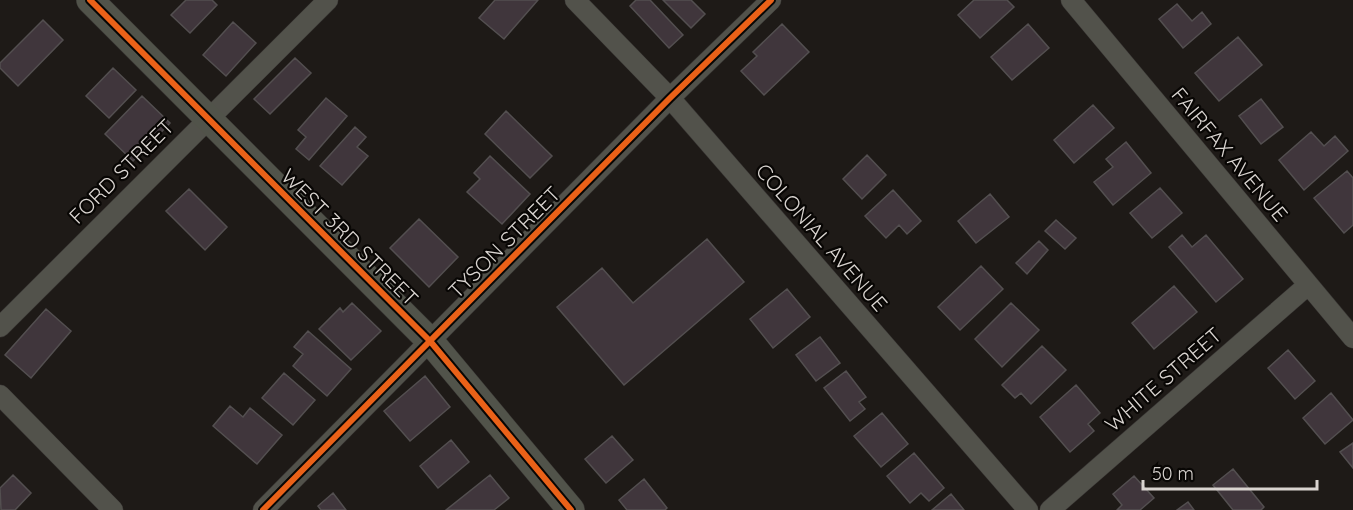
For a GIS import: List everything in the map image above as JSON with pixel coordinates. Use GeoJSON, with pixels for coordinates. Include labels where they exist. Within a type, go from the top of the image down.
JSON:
{"type":"FeatureCollection","features":[{"type":"Feature","properties":{"kind":"street","name":"WEST 3RD STREET"},"geometry":{"type":"LineString","coordinates":[[90,0],[430,341],[571,510]]}},
{"type":"Feature","properties":{"kind":"street","name":"FORD STREET"},"geometry":{"type":"LineString","coordinates":[[0,327],[207,118],[328,0]]}},
{"type":"Feature","properties":{"kind":"street","name":"COLONIAL AVENUE"},"geometry":{"type":"LineString","coordinates":[[575,0],[670,98],[1028,510]]}},
{"type":"Feature","properties":{"kind":"street","name":"TYSON STREET"},"geometry":{"type":"LineString","coordinates":[[263,510],[670,98],[771,0]]}},
{"type":"Feature","properties":{"kind":"street","name":"FAIRFAX AVENUE"},"geometry":{"type":"LineString","coordinates":[[1071,0],[1353,338]]}},
{"type":"Feature","properties":{"kind":"street","name":"WHITE STREET"},"geometry":{"type":"LineString","coordinates":[[1050,510],[1308,285]]}},
{"type":"Feature","properties":{"kind":"street"},"geometry":{"type":"LineString","coordinates":[[0,395],[113,510]]}},
{"type":"Feature","properties":{"kind":"building"},"geometry":{"type":"Polygon","coordinates":[[[186,0],[212,0],[217,5],[190,33],[171,15],[186,0]]]}},
{"type":"Feature","properties":{"kind":"building"},"geometry":{"type":"Polygon","coordinates":[[[495,0],[538,0],[504,39],[479,18],[495,0]]]}},
{"type":"Feature","properties":{"kind":"building"},"geometry":{"type":"Polygon","coordinates":[[[636,0],[650,0],[683,35],[669,48],[630,6],[636,0]]]}},
{"type":"Feature","properties":{"kind":"building"},"geometry":{"type":"Polygon","coordinates":[[[663,0],[691,0],[705,14],[691,28],[663,0]]]}},
{"type":"Feature","properties":{"kind":"building"},"geometry":{"type":"Polygon","coordinates":[[[974,0],[1007,0],[1014,7],[980,38],[958,15],[974,0]]]}},
{"type":"Feature","properties":{"kind":"building"},"geometry":{"type":"Polygon","coordinates":[[[1177,4],[1192,21],[1202,12],[1211,24],[1183,48],[1159,19],[1177,4]]]}},
{"type":"Feature","properties":{"kind":"building"},"geometry":{"type":"Polygon","coordinates":[[[43,20],[63,40],[18,86],[0,68],[0,63],[43,20]]]}},
{"type":"Feature","properties":{"kind":"building"},"geometry":{"type":"Polygon","coordinates":[[[233,22],[256,43],[226,76],[203,55],[233,22]]]}},
{"type":"Feature","properties":{"kind":"building"},"geometry":{"type":"Polygon","coordinates":[[[782,24],[809,52],[764,95],[741,71],[757,56],[753,52],[782,24]]]}},
{"type":"Feature","properties":{"kind":"building"},"geometry":{"type":"Polygon","coordinates":[[[1028,24],[1049,48],[1012,80],[991,57],[1028,24]]]}},
{"type":"Feature","properties":{"kind":"building"},"geometry":{"type":"Polygon","coordinates":[[[1238,37],[1262,65],[1219,101],[1195,73],[1238,37]]]}},
{"type":"Feature","properties":{"kind":"building"},"geometry":{"type":"Polygon","coordinates":[[[295,58],[311,73],[270,114],[254,99],[295,58]]]}},
{"type":"Feature","properties":{"kind":"building"},"geometry":{"type":"Polygon","coordinates":[[[113,68],[136,90],[109,118],[86,96],[113,68]]]}},
{"type":"Feature","properties":{"kind":"building"},"geometry":{"type":"Polygon","coordinates":[[[142,96],[170,123],[133,161],[105,134],[142,96]]]}},
{"type":"Feature","properties":{"kind":"building"},"geometry":{"type":"Polygon","coordinates":[[[326,98],[347,116],[309,160],[296,149],[306,137],[298,130],[326,98]]]}},
{"type":"Feature","properties":{"kind":"building"},"geometry":{"type":"Polygon","coordinates":[[[1261,99],[1283,127],[1261,144],[1239,116],[1261,99]]]}},
{"type":"Feature","properties":{"kind":"building"},"geometry":{"type":"Polygon","coordinates":[[[1093,105],[1114,128],[1074,163],[1054,140],[1093,105]]]}},
{"type":"Feature","properties":{"kind":"building"},"geometry":{"type":"Polygon","coordinates":[[[506,111],[552,156],[530,178],[485,134],[506,111]]]}},
{"type":"Feature","properties":{"kind":"building"},"geometry":{"type":"Polygon","coordinates":[[[355,127],[366,137],[357,147],[368,156],[342,185],[320,166],[355,127]]]}},
{"type":"Feature","properties":{"kind":"building"},"geometry":{"type":"Polygon","coordinates":[[[1311,132],[1324,146],[1335,136],[1348,151],[1304,190],[1279,160],[1311,132]]]}},
{"type":"Feature","properties":{"kind":"building"},"geometry":{"type":"Polygon","coordinates":[[[1126,142],[1151,173],[1113,205],[1094,182],[1113,167],[1106,159],[1126,142]]]}},
{"type":"Feature","properties":{"kind":"building"},"geometry":{"type":"Polygon","coordinates":[[[867,155],[886,175],[862,199],[843,179],[867,155]]]}},
{"type":"Feature","properties":{"kind":"building"},"geometry":{"type":"Polygon","coordinates":[[[490,156],[530,194],[502,224],[467,192],[480,179],[474,173],[490,156]]]}},
{"type":"Feature","properties":{"kind":"building"},"geometry":{"type":"Polygon","coordinates":[[[1347,171],[1353,178],[1353,225],[1344,233],[1314,198],[1347,171]]]}},
{"type":"Feature","properties":{"kind":"building"},"geometry":{"type":"Polygon","coordinates":[[[1160,188],[1182,213],[1152,238],[1130,213],[1160,188]]]}},
{"type":"Feature","properties":{"kind":"building"},"geometry":{"type":"Polygon","coordinates":[[[189,189],[227,227],[205,250],[166,211],[189,189]]]}},
{"type":"Feature","properties":{"kind":"building"},"geometry":{"type":"Polygon","coordinates":[[[893,190],[921,221],[907,234],[899,225],[886,238],[865,216],[893,190]]]}},
{"type":"Feature","properties":{"kind":"building"},"geometry":{"type":"Polygon","coordinates":[[[990,194],[1009,217],[976,243],[958,221],[990,194]]]}},
{"type":"Feature","properties":{"kind":"building"},"geometry":{"type":"Polygon","coordinates":[[[419,219],[458,257],[429,287],[390,248],[419,219]]]}},
{"type":"Feature","properties":{"kind":"building"},"geometry":{"type":"Polygon","coordinates":[[[1056,220],[1076,238],[1065,249],[1045,231],[1056,220]]]}},
{"type":"Feature","properties":{"kind":"building"},"geometry":{"type":"Polygon","coordinates":[[[1182,235],[1192,247],[1206,235],[1243,279],[1216,302],[1169,247],[1182,235]]]}},
{"type":"Feature","properties":{"kind":"building"},"geometry":{"type":"Polygon","coordinates":[[[707,239],[744,282],[624,385],[557,307],[602,268],[633,303],[707,239]]]}},
{"type":"Feature","properties":{"kind":"building"},"geometry":{"type":"Polygon","coordinates":[[[1039,241],[1048,250],[1027,274],[1016,263],[1039,241]]]}},
{"type":"Feature","properties":{"kind":"building"},"geometry":{"type":"Polygon","coordinates":[[[981,266],[1003,289],[960,330],[938,307],[981,266]]]}},
{"type":"Feature","properties":{"kind":"building"},"geometry":{"type":"Polygon","coordinates":[[[1174,286],[1197,312],[1154,349],[1132,323],[1174,286]]]}},
{"type":"Feature","properties":{"kind":"building"},"geometry":{"type":"Polygon","coordinates":[[[787,289],[810,317],[773,348],[750,319],[787,289]]]}},
{"type":"Feature","properties":{"kind":"building"},"geometry":{"type":"Polygon","coordinates":[[[352,303],[381,331],[351,360],[319,329],[340,308],[343,312],[352,303]]]}},
{"type":"Feature","properties":{"kind":"building"},"geometry":{"type":"Polygon","coordinates":[[[1011,303],[1039,330],[1002,367],[975,339],[1011,303]]]}},
{"type":"Feature","properties":{"kind":"building"},"geometry":{"type":"Polygon","coordinates":[[[46,309],[71,331],[31,378],[5,355],[46,309]]]}},
{"type":"Feature","properties":{"kind":"building"},"geometry":{"type":"Polygon","coordinates":[[[308,331],[351,369],[327,396],[293,366],[303,354],[294,347],[308,331]]]}},
{"type":"Feature","properties":{"kind":"building"},"geometry":{"type":"Polygon","coordinates":[[[820,337],[840,363],[816,381],[796,355],[820,337]]]}},
{"type":"Feature","properties":{"kind":"building"},"geometry":{"type":"Polygon","coordinates":[[[1042,346],[1066,370],[1031,404],[1021,393],[1015,398],[1002,385],[1042,346]]]}},
{"type":"Feature","properties":{"kind":"building"},"geometry":{"type":"Polygon","coordinates":[[[1288,350],[1315,381],[1295,399],[1268,368],[1288,350]]]}},
{"type":"Feature","properties":{"kind":"building"},"geometry":{"type":"Polygon","coordinates":[[[846,371],[866,397],[859,402],[865,409],[850,421],[824,388],[846,371]]]}},
{"type":"Feature","properties":{"kind":"building"},"geometry":{"type":"Polygon","coordinates":[[[284,373],[315,400],[293,425],[262,398],[284,373]]]}},
{"type":"Feature","properties":{"kind":"building"},"geometry":{"type":"Polygon","coordinates":[[[425,376],[450,407],[410,441],[384,411],[425,376]]]}},
{"type":"Feature","properties":{"kind":"building"},"geometry":{"type":"Polygon","coordinates":[[[1076,385],[1100,413],[1088,424],[1094,431],[1070,452],[1040,417],[1076,385]]]}},
{"type":"Feature","properties":{"kind":"building"},"geometry":{"type":"Polygon","coordinates":[[[1331,393],[1353,420],[1325,444],[1303,418],[1331,393]]]}},
{"type":"Feature","properties":{"kind":"building"},"geometry":{"type":"Polygon","coordinates":[[[230,406],[243,417],[250,408],[282,435],[257,464],[213,426],[230,406]]]}},
{"type":"Feature","properties":{"kind":"building"},"geometry":{"type":"Polygon","coordinates":[[[882,413],[908,444],[881,467],[854,436],[882,413]]]}},
{"type":"Feature","properties":{"kind":"building"},"geometry":{"type":"Polygon","coordinates":[[[612,436],[633,460],[606,483],[585,459],[612,436]]]}},
{"type":"Feature","properties":{"kind":"building"},"geometry":{"type":"Polygon","coordinates":[[[451,440],[469,462],[438,488],[420,466],[451,440]]]}},
{"type":"Feature","properties":{"kind":"building"},"geometry":{"type":"Polygon","coordinates":[[[1353,443],[1353,468],[1340,452],[1353,443]]]}},
{"type":"Feature","properties":{"kind":"building"},"geometry":{"type":"Polygon","coordinates":[[[914,453],[944,488],[929,501],[921,493],[910,503],[887,476],[914,453]]]}},
{"type":"Feature","properties":{"kind":"building"},"geometry":{"type":"Polygon","coordinates":[[[1233,469],[1264,507],[1261,510],[1233,510],[1213,485],[1233,469]]]}},
{"type":"Feature","properties":{"kind":"building"},"geometry":{"type":"Polygon","coordinates":[[[13,475],[31,493],[15,510],[1,510],[0,488],[13,475]]]}},
{"type":"Feature","properties":{"kind":"building"},"geometry":{"type":"Polygon","coordinates":[[[490,475],[509,498],[494,510],[446,510],[490,475]]]}},
{"type":"Feature","properties":{"kind":"building"},"geometry":{"type":"Polygon","coordinates":[[[1134,476],[1154,498],[1140,510],[1117,510],[1122,505],[1113,494],[1134,476]]]}},
{"type":"Feature","properties":{"kind":"building"},"geometry":{"type":"Polygon","coordinates":[[[644,479],[667,508],[665,510],[627,510],[619,500],[644,479]]]}},
{"type":"Feature","properties":{"kind":"building"},"geometry":{"type":"Polygon","coordinates":[[[333,493],[346,510],[321,510],[318,506],[333,493]]]}},
{"type":"Feature","properties":{"kind":"building"},"geometry":{"type":"Polygon","coordinates":[[[951,494],[964,510],[932,510],[951,494]]]}},
{"type":"Feature","properties":{"kind":"building"},"geometry":{"type":"Polygon","coordinates":[[[1188,502],[1194,510],[1177,510],[1188,502]]]}},
{"type":"Feature","properties":{"kind":"cycle path"},"geometry":{"type":"LineString","coordinates":[[90,0],[430,341],[571,510]]}},
{"type":"Feature","properties":{"kind":"cycle path"},"geometry":{"type":"LineString","coordinates":[[263,510],[670,98],[771,0]]}}]}
